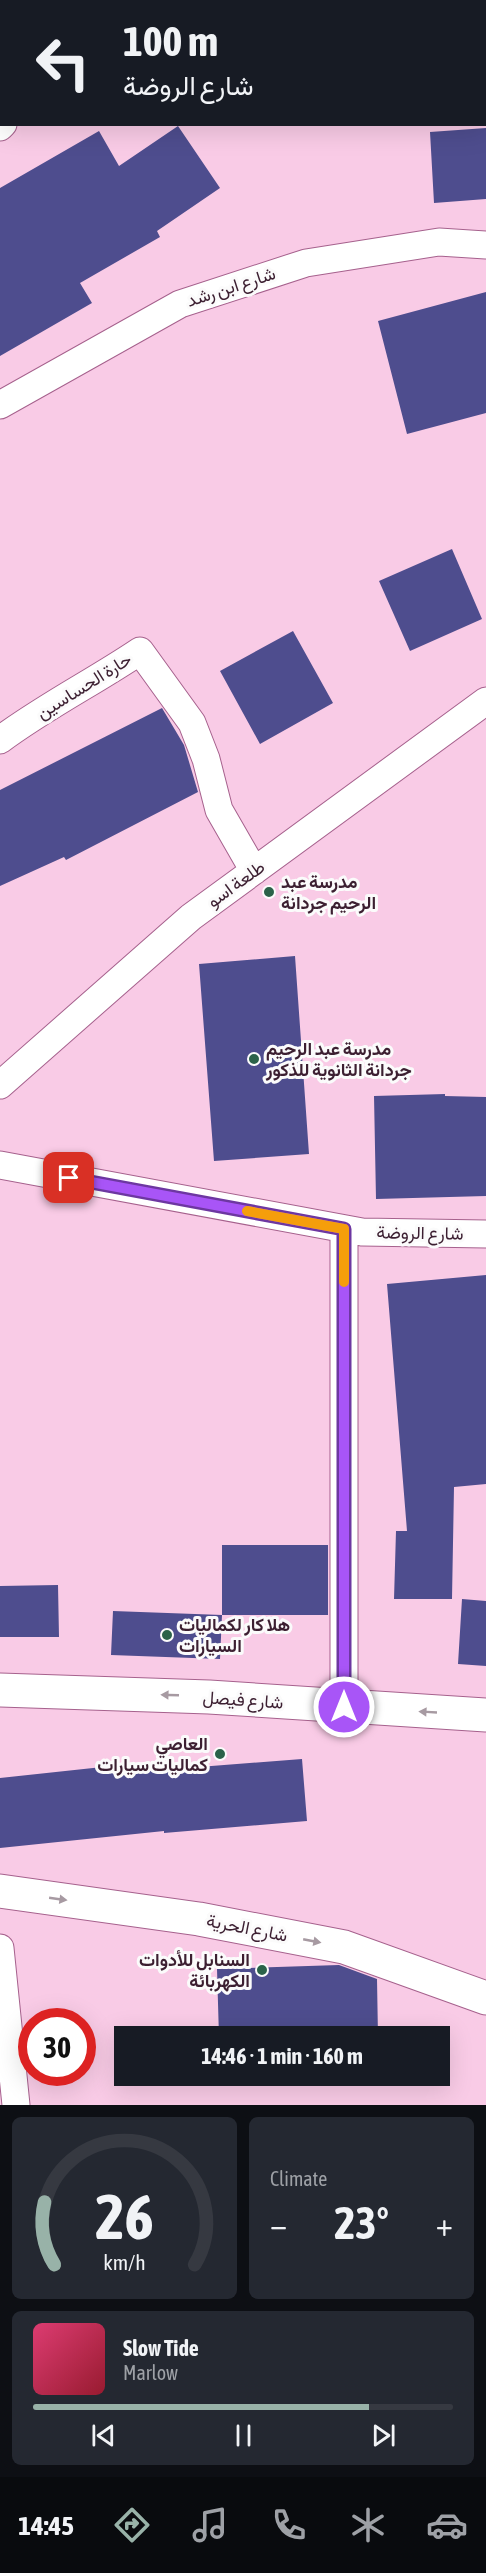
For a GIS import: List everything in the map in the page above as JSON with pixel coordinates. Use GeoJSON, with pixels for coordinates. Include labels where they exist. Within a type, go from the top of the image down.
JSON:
{"type":"FeatureCollection","features":[{"type":"Feature","properties":{"kind":"main road","name":"شارع فيصل"},"geometry":{"type":"LineString","coordinates":[[0,1690],[209,1697],[486,1715]]}},
{"type":"Feature","properties":{"kind":"main road","name":"شارع الحرية"},"geometry":{"type":"LineString","coordinates":[[0,1891],[199,1919],[344,1947],[486,1998]]}},
{"type":"Feature","properties":{"kind":"street","name":"شارع ابن رشد"},"geometry":{"type":"LineString","coordinates":[[0,405],[180,304],[203,296],[306,263],[439,242],[486,245]]}},
{"type":"Feature","properties":{"kind":"street","name":"حارة الحساسين"},"geometry":{"type":"LineString","coordinates":[[0,740],[23,723],[90,684],[140,651],[192,723],[206,759],[219,810],[254,871]]}},
{"type":"Feature","properties":{"kind":"street","name":"طلعة اسو"},"geometry":{"type":"LineString","coordinates":[[0,1085],[191,917],[486,701]]}},
{"type":"Feature","properties":{"kind":"street","name":"شارع الروضة"},"geometry":{"type":"LineString","coordinates":[[0,1165],[362,1232],[486,1234]]}},
{"type":"Feature","properties":{"kind":"street"},"geometry":{"type":"LineString","coordinates":[[344,1229],[344,1707]]}},
{"type":"Feature","properties":{"kind":"street"},"geometry":{"type":"LineString","coordinates":[[0,1948],[16,2105]]}},
{"type":"Feature","properties":{"kind":"building"},"geometry":{"type":"Polygon","coordinates":[[[178,126],[220,188],[157,231],[160,237],[80,283],[92,303],[0,356],[0,188],[99,131],[119,166],[178,126]]]}},
{"type":"Feature","properties":{"kind":"building"},"geometry":{"type":"Polygon","coordinates":[[[486,128],[486,199],[434,203],[430,132],[486,128]]]}},
{"type":"Feature","properties":{"kind":"building"},"geometry":{"type":"Polygon","coordinates":[[[486,292],[486,413],[407,434],[378,321],[486,292]]]}},
{"type":"Feature","properties":{"kind":"building"},"geometry":{"type":"Polygon","coordinates":[[[452,549],[482,619],[410,651],[379,581],[452,549]]]}},
{"type":"Feature","properties":{"kind":"building"},"geometry":{"type":"Polygon","coordinates":[[[293,631],[333,703],[260,744],[220,671],[293,631]]]}},
{"type":"Feature","properties":{"kind":"building"},"geometry":{"type":"Polygon","coordinates":[[[162,708],[184,745],[198,792],[66,860],[64,857],[0,886],[0,790],[162,708]]]}},
{"type":"Feature","properties":{"kind":"building","name":"مدرسة عبد الرحيم جردانة الثانوية للذكور"},"geometry":{"type":"Polygon","coordinates":[[[295,956],[309,1154],[214,1161],[199,964],[295,956]]]}},
{"type":"Feature","properties":{"kind":"building"},"geometry":{"type":"Polygon","coordinates":[[[445,1094],[445,1096],[486,1097],[486,1196],[376,1199],[374,1096],[445,1094]]]}},
{"type":"Feature","properties":{"kind":"building"},"geometry":{"type":"Polygon","coordinates":[[[486,1275],[486,1484],[454,1487],[452,1599],[394,1599],[396,1531],[407,1531],[387,1284],[486,1275]]]}},
{"type":"Feature","properties":{"kind":"building"},"geometry":{"type":"Polygon","coordinates":[[[222,1545],[328,1545],[328,1615],[222,1615],[222,1545]]]}},
{"type":"Feature","properties":{"kind":"building"},"geometry":{"type":"Polygon","coordinates":[[[58,1585],[59,1637],[0,1637],[0,1586],[58,1585]]]}},
{"type":"Feature","properties":{"kind":"building"},"geometry":{"type":"Polygon","coordinates":[[[462,1599],[486,1601],[486,1666],[458,1664],[462,1599]]]}},
{"type":"Feature","properties":{"kind":"building","name":"هلا كار لكماليات السيارات"},"geometry":{"type":"Polygon","coordinates":[[[113,1611],[222,1615],[220,1659],[111,1655],[113,1611]]]}},
{"type":"Feature","properties":{"kind":"building"},"geometry":{"type":"Polygon","coordinates":[[[302,1759],[307,1821],[164,1833],[164,1831],[0,1848],[0,1778],[121,1765],[122,1773],[302,1759]]]}},
{"type":"Feature","properties":{"kind":"building"},"geometry":{"type":"Polygon","coordinates":[[[339,1965],[377,1979],[378,2026],[219,2026],[217,1969],[339,1965]]]}},
{"type":"Feature","properties":{"kind":"slow traffic"},"geometry":{"type":"LineString","coordinates":[[247,1211],[344,1229],[344,1282]]}},
{"type":"Feature","properties":{"kind":"place","name":"مدرسة عبد الرحيم جردانة"},"geometry":{"type":"Point","coordinates":[269,892]}},
{"type":"Feature","properties":{"kind":"place","name":"مدرسة عبد الرحيم جردانة الثانوية للذكور"},"geometry":{"type":"Point","coordinates":[254,1059]}},
{"type":"Feature","properties":{"kind":"place","name":"هلا كار لكماليات السيارات"},"geometry":{"type":"Point","coordinates":[167,1635]}},
{"type":"Feature","properties":{"kind":"place","name":"العاصي كماليات سيارات"},"geometry":{"type":"Point","coordinates":[220,1754]}},
{"type":"Feature","properties":{"kind":"place","name":"السنابل للأدوات الكهربائة"},"geometry":{"type":"Point","coordinates":[262,1970]}},
{"type":"Feature","properties":{"kind":"route"},"geometry":{"type":"LineString","coordinates":[[69,1178],[344,1229],[344,1707]]}}]}
